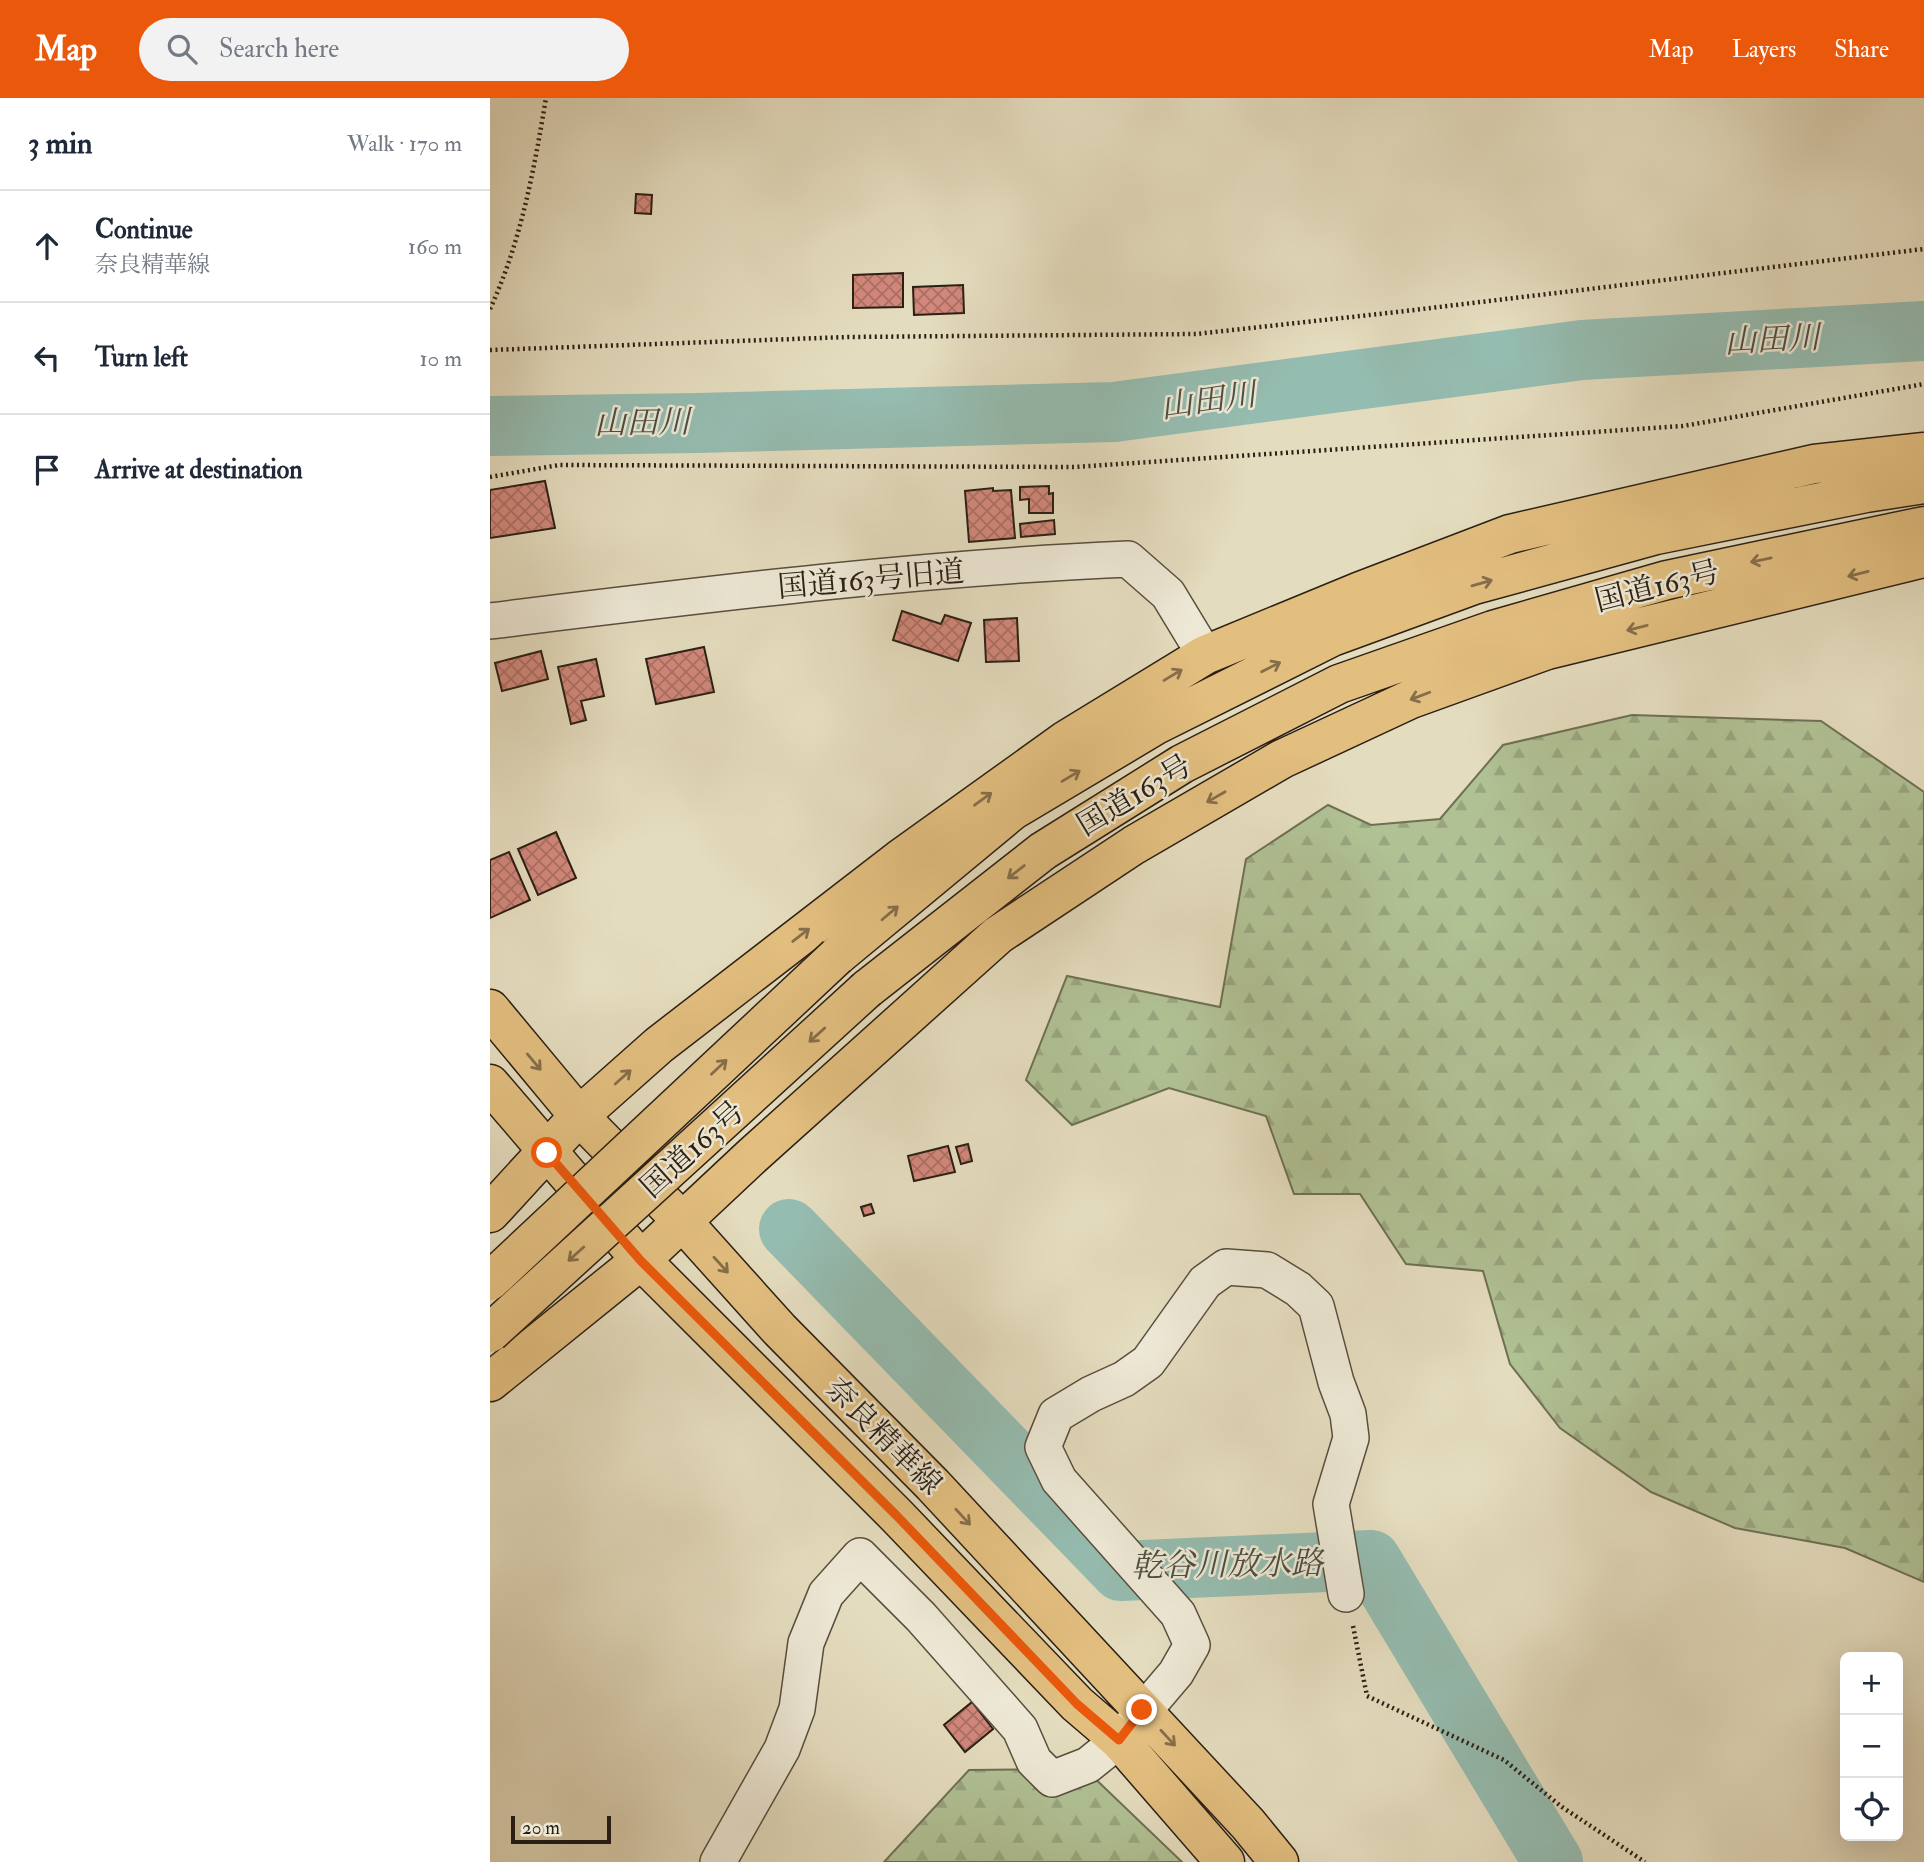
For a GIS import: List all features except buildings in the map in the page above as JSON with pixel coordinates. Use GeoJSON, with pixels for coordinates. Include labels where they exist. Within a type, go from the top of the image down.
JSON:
{"type":"FeatureCollection","features":[{"type":"Feature","properties":{"kind":"main road"},"geometry":{"type":"LineString","coordinates":[[490,1213],[579,1116],[659,1045],[900,859],[1066,740],[1205,655],[1510,534],[1814,464],[1924,453]]}},
{"type":"Feature","properties":{"kind":"main road","name":"国道163号"},"geometry":{"type":"LineString","coordinates":[[490,1281],[837,957],[1012,811],[1156,725],[1332,637],[1475,585],[1656,535],[1924,484]]}},
{"type":"Feature","properties":{"kind":"main road","name":"国道163号"},"geometry":{"type":"LineString","coordinates":[[490,1333],[867,989],[1043,851],[1182,764],[1339,684],[1493,630],[1667,580],[1924,526]]}},
{"type":"Feature","properties":{"kind":"main road"},"geometry":{"type":"LineString","coordinates":[[490,1382],[641,1261],[998,935],[1134,845],[1282,759],[1411,699],[1547,650],[1924,558]]}},
{"type":"Feature","properties":{"kind":"main road","name":"奈良精華線"},"geometry":{"type":"LineString","coordinates":[[490,1009],[579,1116],[682,1221],[779,1329],[933,1485],[1248,1824],[1279,1862]]}},
{"type":"Feature","properties":{"kind":"main road","name":"奈良精華線"},"geometry":{"type":"LineString","coordinates":[[490,1084],[641,1261],[897,1516],[1077,1704],[1119,1740],[1225,1862]]}},
{"type":"Feature","properties":{"kind":"street","name":"国道163号旧道"},"geometry":{"type":"LineString","coordinates":[[490,621],[709,594],[1034,563],[1128,559],[1168,594],[1205,655]]}},
{"type":"Feature","properties":{"kind":"street"},"geometry":{"type":"LineString","coordinates":[[718,1862],[782,1749],[797,1709],[806,1643],[826,1594],[860,1556],[921,1617],[1020,1729],[1034,1761],[1052,1779],[1088,1765],[1119,1740],[1176,1672],[1192,1645],[1178,1614],[1059,1480],[1043,1447],[1056,1415],[1091,1394],[1124,1379],[1148,1362],[1205,1282],[1226,1267],[1267,1270],[1298,1289],[1316,1306],[1336,1382],[1348,1414],[1351,1438],[1331,1504],[1346,1594]]}},
{"type":"Feature","properties":{"kind":"path"},"geometry":{"type":"LineString","coordinates":[[490,309],[507,272],[533,173],[546,98]]}},
{"type":"Feature","properties":{"kind":"path"},"geometry":{"type":"LineString","coordinates":[[490,351],[615,344],[848,337],[1196,334],[1924,249]]}},
{"type":"Feature","properties":{"kind":"path"},"geometry":{"type":"LineString","coordinates":[[490,477],[559,465],[1103,465],[1683,426],[1924,384]]}},
{"type":"Feature","properties":{"kind":"path"},"geometry":{"type":"LineString","coordinates":[[1346,1594],[1367,1696],[1503,1760],[1562,1807],[1645,1862]]}},
{"type":"Feature","properties":{"kind":"green space"},"geometry":{"type":"Polygon","coordinates":[[[1632,715],[1821,721],[1924,792],[1924,1582],[1845,1548],[1735,1528],[1651,1492],[1560,1428],[1510,1364],[1483,1271],[1406,1264],[1360,1194],[1294,1194],[1266,1116],[1169,1088],[1072,1125],[1026,1080],[1067,976],[1220,1007],[1246,859],[1328,805],[1371,825],[1440,819],[1503,745],[1632,715]]]}},
{"type":"Feature","properties":{"kind":"green space"},"geometry":{"type":"Polygon","coordinates":[[[1085,1769],[1182,1862],[884,1862],[969,1770],[1085,1769]]]}},
{"type":"Feature","properties":{"kind":"waterway","name":"山田川"},"geometry":{"type":"LineString","coordinates":[[490,426],[1114,412],[1582,350],[1924,331]]}},
{"type":"Feature","properties":{"kind":"waterway","name":"乾谷川放水路"},"geometry":{"type":"LineString","coordinates":[[789,1229],[1121,1571],[1371,1560],[1553,1862]]}},
{"type":"Feature","properties":{"kind":"route"},"geometry":{"type":"LineString","coordinates":[[547,1153],[641,1261],[897,1516],[1077,1704],[1119,1740],[1142,1710]]}}]}
